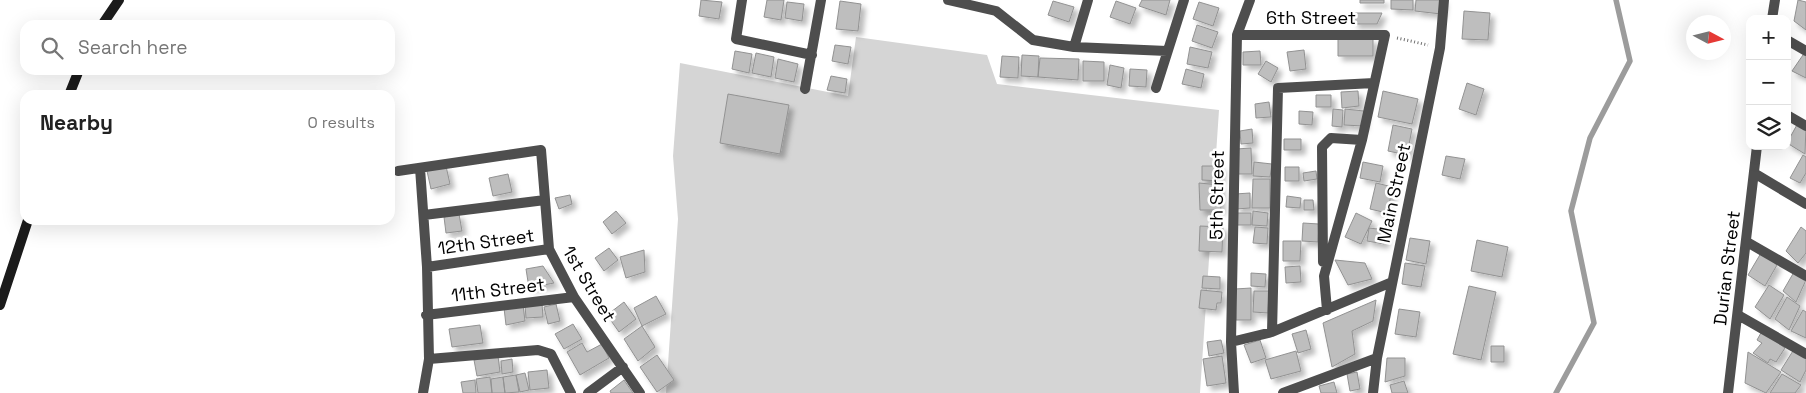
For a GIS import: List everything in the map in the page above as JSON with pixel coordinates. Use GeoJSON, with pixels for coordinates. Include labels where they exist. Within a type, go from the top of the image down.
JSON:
{"type":"FeatureCollection","features":[{"type":"Feature","properties":{"kind":"street"},"geometry":{"type":"LineString","coordinates":[[105,20],[119,0]]}},
{"type":"Feature","properties":{"kind":"street"},"geometry":{"type":"LineString","coordinates":[[742,0],[736,39],[812,55]]}},
{"type":"Feature","properties":{"kind":"street"},"geometry":{"type":"LineString","coordinates":[[805,89],[820,0]]}},
{"type":"Feature","properties":{"kind":"street"},"geometry":{"type":"LineString","coordinates":[[948,0],[996,11],[1033,40],[1074,47],[1167,51]]}},
{"type":"Feature","properties":{"kind":"street"},"geometry":{"type":"LineString","coordinates":[[996,11],[1000,0]]}},
{"type":"Feature","properties":{"kind":"street"},"geometry":{"type":"LineString","coordinates":[[1074,47],[1088,0]]}},
{"type":"Feature","properties":{"kind":"street"},"geometry":{"type":"LineString","coordinates":[[1156,88],[1184,0]]}},
{"type":"Feature","properties":{"kind":"street","name":"5th Street"},"geometry":{"type":"LineString","coordinates":[[1234,393],[1231,342],[1237,35],[1250,0]]}},
{"type":"Feature","properties":{"kind":"street","name":"Main Street"},"geometry":{"type":"LineString","coordinates":[[1374,393],[1377,358],[1440,48],[1444,0]]}},
{"type":"Feature","properties":{"kind":"street"},"geometry":{"type":"LineString","coordinates":[[1773,15],[1775,0]]}},
{"type":"Feature","properties":{"kind":"street","name":"6th Street"},"geometry":{"type":"LineString","coordinates":[[1237,35],[1384,35]]}},
{"type":"Feature","properties":{"kind":"street"},"geometry":{"type":"LineString","coordinates":[[1324,276],[1362,140],[1384,35]]}},
{"type":"Feature","properties":{"kind":"street"},"geometry":{"type":"LineString","coordinates":[[1791,42],[1806,51]]}},
{"type":"Feature","properties":{"kind":"street"},"geometry":{"type":"LineString","coordinates":[[71,90],[77,75]]}},
{"type":"Feature","properties":{"kind":"street"},"geometry":{"type":"LineString","coordinates":[[1272,332],[1278,88],[1374,83]]}},
{"type":"Feature","properties":{"kind":"street"},"geometry":{"type":"LineString","coordinates":[[1791,117],[1806,126]]}},
{"type":"Feature","properties":{"kind":"street"},"geometry":{"type":"LineString","coordinates":[[1327,310],[1324,276],[1322,147],[1331,138],[1362,140]]}},
{"type":"Feature","properties":{"kind":"street","name":"1st Street"},"geometry":{"type":"LineString","coordinates":[[420,168],[541,150],[549,249],[574,297],[640,393]]}},
{"type":"Feature","properties":{"kind":"street","name":"Durian Street"},"geometry":{"type":"LineString","coordinates":[[1728,393],[1757,150]]}},
{"type":"Feature","properties":{"kind":"street"},"geometry":{"type":"LineString","coordinates":[[398,172],[420,168],[427,267],[426,315],[429,359],[423,393]]}},
{"type":"Feature","properties":{"kind":"street"},"geometry":{"type":"LineString","coordinates":[[1754,173],[1806,204]]}},
{"type":"Feature","properties":{"kind":"street"},"geometry":{"type":"LineString","coordinates":[[424,215],[546,200]]}},
{"type":"Feature","properties":{"kind":"street"},"geometry":{"type":"LineString","coordinates":[[0,305],[26,225]]}},
{"type":"Feature","properties":{"kind":"street"},"geometry":{"type":"LineString","coordinates":[[1747,242],[1806,276]]}},
{"type":"Feature","properties":{"kind":"street","name":"12th Street"},"geometry":{"type":"LineString","coordinates":[[427,267],[549,249]]}},
{"type":"Feature","properties":{"kind":"street"},"geometry":{"type":"LineString","coordinates":[[1231,342],[1272,332],[1392,282]]}},
{"type":"Feature","properties":{"kind":"street","name":"11th Street"},"geometry":{"type":"LineString","coordinates":[[426,315],[574,297]]}},
{"type":"Feature","properties":{"kind":"street"},"geometry":{"type":"LineString","coordinates":[[1738,316],[1806,354]]}},
{"type":"Feature","properties":{"kind":"street"},"geometry":{"type":"LineString","coordinates":[[429,359],[538,350],[551,354],[571,393]]}},
{"type":"Feature","properties":{"kind":"street"},"geometry":{"type":"LineString","coordinates":[[1283,393],[1377,358]]}},
{"type":"Feature","properties":{"kind":"street"},"geometry":{"type":"LineString","coordinates":[[588,393],[623,367]]}},
{"type":"Feature","properties":{"kind":"path"},"geometry":{"type":"LineString","coordinates":[[1384,35],[1440,48]]}},
{"type":"Feature","properties":{"kind":"shaded area"},"geometry":{"type":"Polygon","coordinates":[[[856,37],[987,55],[997,84],[1219,110],[1200,393],[666,393],[678,219],[673,156],[680,63],[848,96],[856,37]]]}},
{"type":"Feature","properties":{"kind":"building"},"geometry":{"type":"Polygon","coordinates":[[[701,0],[722,2],[719,19],[699,16],[701,0]]]}},
{"type":"Feature","properties":{"kind":"building"},"geometry":{"type":"Polygon","coordinates":[[[767,0],[784,0],[781,20],[764,17],[767,0]]]}},
{"type":"Feature","properties":{"kind":"building"},"geometry":{"type":"Polygon","coordinates":[[[1142,0],[1170,0],[1166,15],[1139,6],[1142,0]]]}},
{"type":"Feature","properties":{"kind":"building"},"geometry":{"type":"Polygon","coordinates":[[[1360,0],[1384,0],[1384,3],[1360,3],[1360,0]]]}},
{"type":"Feature","properties":{"kind":"building"},"geometry":{"type":"Polygon","coordinates":[[[1391,0],[1413,0],[1413,10],[1391,9],[1391,0]]]}},
{"type":"Feature","properties":{"kind":"building"},"geometry":{"type":"Polygon","coordinates":[[[1416,0],[1443,0],[1441,14],[1415,11],[1416,0]]]}},
{"type":"Feature","properties":{"kind":"building"},"geometry":{"type":"Polygon","coordinates":[[[1798,0],[1806,2],[1806,30],[1794,21],[1798,0]]]}},
{"type":"Feature","properties":{"kind":"building"},"geometry":{"type":"Polygon","coordinates":[[[840,1],[861,4],[858,31],[836,29],[840,1]]]}},
{"type":"Feature","properties":{"kind":"building"},"geometry":{"type":"Polygon","coordinates":[[[1053,1],[1074,7],[1069,22],[1048,15],[1053,1]]]}},
{"type":"Feature","properties":{"kind":"building"},"geometry":{"type":"Polygon","coordinates":[[[1116,1],[1136,8],[1130,24],[1110,17],[1116,1]]]}},
{"type":"Feature","properties":{"kind":"building"},"geometry":{"type":"Polygon","coordinates":[[[787,2],[804,4],[802,21],[785,18],[787,2]]]}},
{"type":"Feature","properties":{"kind":"building"},"geometry":{"type":"Polygon","coordinates":[[[1199,2],[1219,8],[1213,26],[1193,19],[1199,2]]]}},
{"type":"Feature","properties":{"kind":"building"},"geometry":{"type":"Polygon","coordinates":[[[1464,11],[1490,13],[1488,40],[1462,39],[1464,11]]]}},
{"type":"Feature","properties":{"kind":"building"},"geometry":{"type":"Polygon","coordinates":[[[1354,13],[1382,13],[1377,24],[1354,24],[1354,13]]]}},
{"type":"Feature","properties":{"kind":"building"},"geometry":{"type":"Polygon","coordinates":[[[1197,25],[1218,32],[1212,48],[1192,41],[1197,25]]]}},
{"type":"Feature","properties":{"kind":"building"},"geometry":{"type":"Polygon","coordinates":[[[1338,39],[1373,39],[1373,56],[1338,56],[1338,39]]]}},
{"type":"Feature","properties":{"kind":"building"},"geometry":{"type":"Polygon","coordinates":[[[835,45],[851,47],[848,64],[832,61],[835,45]]]}},
{"type":"Feature","properties":{"kind":"building"},"geometry":{"type":"Polygon","coordinates":[[[1190,47],[1212,52],[1208,68],[1187,64],[1190,47]]]}},
{"type":"Feature","properties":{"kind":"building"},"geometry":{"type":"Polygon","coordinates":[[[1304,50],[1306,69],[1290,71],[1287,52],[1304,50]]]}},
{"type":"Feature","properties":{"kind":"building"},"geometry":{"type":"Polygon","coordinates":[[[735,51],[752,54],[749,73],[732,69],[735,51]]]}},
{"type":"Feature","properties":{"kind":"building"},"geometry":{"type":"Polygon","coordinates":[[[1260,51],[1261,65],[1243,65],[1243,52],[1260,51]]]}},
{"type":"Feature","properties":{"kind":"building"},"geometry":{"type":"Polygon","coordinates":[[[1806,52],[1806,78],[1792,71],[1806,52]]]}},
{"type":"Feature","properties":{"kind":"building"},"geometry":{"type":"Polygon","coordinates":[[[756,53],[774,57],[771,77],[752,73],[756,53]]]}},
{"type":"Feature","properties":{"kind":"building"},"geometry":{"type":"Polygon","coordinates":[[[1022,55],[1039,56],[1038,77],[1021,76],[1022,55]]]}},
{"type":"Feature","properties":{"kind":"building"},"geometry":{"type":"Polygon","coordinates":[[[1002,56],[1019,57],[1018,78],[1000,77],[1002,56]]]}},
{"type":"Feature","properties":{"kind":"building"},"geometry":{"type":"Polygon","coordinates":[[[1040,58],[1079,59],[1078,80],[1038,77],[1040,58]]]}},
{"type":"Feature","properties":{"kind":"building"},"geometry":{"type":"Polygon","coordinates":[[[778,59],[798,64],[794,82],[775,78],[778,59]]]}},
{"type":"Feature","properties":{"kind":"building"},"geometry":{"type":"Polygon","coordinates":[[[1083,61],[1104,62],[1104,81],[1083,81],[1083,61]]]}},
{"type":"Feature","properties":{"kind":"building"},"geometry":{"type":"Polygon","coordinates":[[[1266,61],[1278,68],[1271,82],[1258,74],[1266,61]]]}},
{"type":"Feature","properties":{"kind":"building"},"geometry":{"type":"Polygon","coordinates":[[[1110,65],[1124,68],[1121,88],[1107,85],[1110,65]]]}},
{"type":"Feature","properties":{"kind":"building"},"geometry":{"type":"Polygon","coordinates":[[[1130,69],[1147,70],[1146,87],[1129,86],[1130,69]]]}},
{"type":"Feature","properties":{"kind":"building"},"geometry":{"type":"Polygon","coordinates":[[[1186,69],[1204,74],[1201,88],[1182,84],[1186,69]]]}},
{"type":"Feature","properties":{"kind":"building"},"geometry":{"type":"Polygon","coordinates":[[[831,76],[847,79],[845,93],[827,90],[831,76]]]}},
{"type":"Feature","properties":{"kind":"building"},"geometry":{"type":"Polygon","coordinates":[[[1467,83],[1484,89],[1476,115],[1459,109],[1467,83]]]}},
{"type":"Feature","properties":{"kind":"building"},"geometry":{"type":"Polygon","coordinates":[[[1358,91],[1359,106],[1342,108],[1341,92],[1358,91]]]}},
{"type":"Feature","properties":{"kind":"building"},"geometry":{"type":"Polygon","coordinates":[[[1383,91],[1418,99],[1412,124],[1378,117],[1383,91]]]}},
{"type":"Feature","properties":{"kind":"building"},"geometry":{"type":"Polygon","coordinates":[[[728,94],[789,105],[780,154],[720,143],[728,94]]]}},
{"type":"Feature","properties":{"kind":"building"},"geometry":{"type":"Polygon","coordinates":[[[1316,95],[1331,95],[1331,107],[1316,107],[1316,95]]]}},
{"type":"Feature","properties":{"kind":"building"},"geometry":{"type":"Polygon","coordinates":[[[1269,102],[1271,117],[1256,118],[1255,104],[1269,102]]]}},
{"type":"Feature","properties":{"kind":"building"},"geometry":{"type":"Polygon","coordinates":[[[1333,109],[1343,110],[1342,127],[1332,126],[1333,109]]]}},
{"type":"Feature","properties":{"kind":"building"},"geometry":{"type":"Polygon","coordinates":[[[1345,109],[1364,111],[1363,126],[1344,125],[1345,109]]]}},
{"type":"Feature","properties":{"kind":"building"},"geometry":{"type":"Polygon","coordinates":[[[1299,111],[1313,112],[1312,125],[1299,124],[1299,111]]]}},
{"type":"Feature","properties":{"kind":"building"},"geometry":{"type":"Polygon","coordinates":[[[1799,121],[1806,125],[1805,154],[1791,145],[1791,136],[1799,121]]]}},
{"type":"Feature","properties":{"kind":"building"},"geometry":{"type":"Polygon","coordinates":[[[1393,125],[1412,129],[1407,155],[1388,151],[1393,125]]]}},
{"type":"Feature","properties":{"kind":"building"},"geometry":{"type":"Polygon","coordinates":[[[1252,129],[1253,143],[1241,144],[1240,131],[1252,129]]]}},
{"type":"Feature","properties":{"kind":"building"},"geometry":{"type":"Polygon","coordinates":[[[1284,139],[1301,139],[1301,150],[1284,150],[1284,139]]]}},
{"type":"Feature","properties":{"kind":"building"},"geometry":{"type":"Polygon","coordinates":[[[1251,148],[1252,174],[1237,174],[1236,149],[1251,148]]]}},
{"type":"Feature","properties":{"kind":"building"},"geometry":{"type":"Polygon","coordinates":[[[1803,155],[1806,157],[1806,173],[1800,183],[1790,178],[1803,155]]]}},
{"type":"Feature","properties":{"kind":"building"},"geometry":{"type":"Polygon","coordinates":[[[1446,156],[1465,159],[1460,179],[1442,175],[1446,156]]]}},
{"type":"Feature","properties":{"kind":"building"},"geometry":{"type":"Polygon","coordinates":[[[1254,162],[1272,164],[1270,177],[1253,176],[1254,162]]]}},
{"type":"Feature","properties":{"kind":"building"},"geometry":{"type":"Polygon","coordinates":[[[1363,162],[1383,166],[1380,182],[1360,178],[1363,162]]]}},
{"type":"Feature","properties":{"kind":"building"},"geometry":{"type":"Polygon","coordinates":[[[446,166],[450,184],[431,189],[427,171],[446,166]]]}},
{"type":"Feature","properties":{"kind":"building"},"geometry":{"type":"Polygon","coordinates":[[[1202,166],[1221,166],[1220,181],[1202,180],[1202,166]]]}},
{"type":"Feature","properties":{"kind":"building"},"geometry":{"type":"Polygon","coordinates":[[[1285,167],[1299,167],[1299,181],[1285,181],[1285,167]]]}},
{"type":"Feature","properties":{"kind":"building"},"geometry":{"type":"Polygon","coordinates":[[[1316,171],[1317,179],[1304,181],[1303,173],[1316,171]]]}},
{"type":"Feature","properties":{"kind":"building"},"geometry":{"type":"Polygon","coordinates":[[[508,174],[512,192],[493,196],[489,178],[508,174]]]}},
{"type":"Feature","properties":{"kind":"building"},"geometry":{"type":"Polygon","coordinates":[[[1253,179],[1270,179],[1270,208],[1252,208],[1253,179]]]}},
{"type":"Feature","properties":{"kind":"building"},"geometry":{"type":"Polygon","coordinates":[[[1199,183],[1220,185],[1221,210],[1200,210],[1199,183]]]}},
{"type":"Feature","properties":{"kind":"building"},"geometry":{"type":"Polygon","coordinates":[[[1376,183],[1393,187],[1387,213],[1370,209],[1376,183]]]}},
{"type":"Feature","properties":{"kind":"building"},"geometry":{"type":"Polygon","coordinates":[[[1250,193],[1250,208],[1236,209],[1235,194],[1250,193]]]}},
{"type":"Feature","properties":{"kind":"building"},"geometry":{"type":"Polygon","coordinates":[[[570,195],[572,204],[559,209],[555,198],[570,195]]]}},
{"type":"Feature","properties":{"kind":"building"},"geometry":{"type":"Polygon","coordinates":[[[1287,196],[1301,198],[1300,208],[1286,207],[1287,196]]]}},
{"type":"Feature","properties":{"kind":"building"},"geometry":{"type":"Polygon","coordinates":[[[1304,200],[1313,200],[1314,210],[1304,210],[1304,200]]]}},
{"type":"Feature","properties":{"kind":"building"},"geometry":{"type":"Polygon","coordinates":[[[616,211],[626,223],[612,234],[603,222],[616,211]]]}},
{"type":"Feature","properties":{"kind":"building"},"geometry":{"type":"Polygon","coordinates":[[[1253,211],[1268,213],[1267,226],[1252,225],[1253,211]]]}},
{"type":"Feature","properties":{"kind":"building"},"geometry":{"type":"Polygon","coordinates":[[[1237,213],[1251,213],[1251,225],[1237,225],[1237,213]]]}},
{"type":"Feature","properties":{"kind":"building"},"geometry":{"type":"Polygon","coordinates":[[[1356,213],[1372,221],[1361,244],[1345,237],[1356,213]]]}},
{"type":"Feature","properties":{"kind":"building"},"geometry":{"type":"Polygon","coordinates":[[[459,214],[462,231],[446,233],[444,217],[459,214]]]}},
{"type":"Feature","properties":{"kind":"building"},"geometry":{"type":"Polygon","coordinates":[[[1303,223],[1319,224],[1318,242],[1302,241],[1303,223]]]}},
{"type":"Feature","properties":{"kind":"building"},"geometry":{"type":"Polygon","coordinates":[[[1200,226],[1223,227],[1222,252],[1199,251],[1200,226]]]}},
{"type":"Feature","properties":{"kind":"building"},"geometry":{"type":"Polygon","coordinates":[[[1255,227],[1268,228],[1267,244],[1253,243],[1255,227]]]}},
{"type":"Feature","properties":{"kind":"building"},"geometry":{"type":"Polygon","coordinates":[[[1801,227],[1806,231],[1806,253],[1798,263],[1786,251],[1801,227]]]}},
{"type":"Feature","properties":{"kind":"building"},"geometry":{"type":"Polygon","coordinates":[[[1369,228],[1386,230],[1384,244],[1367,241],[1369,228]]]}},
{"type":"Feature","properties":{"kind":"building"},"geometry":{"type":"Polygon","coordinates":[[[1410,238],[1430,241],[1426,264],[1406,260],[1410,238]]]}},
{"type":"Feature","properties":{"kind":"building"},"geometry":{"type":"Polygon","coordinates":[[[1477,240],[1508,247],[1502,277],[1471,271],[1477,240]]]}},
{"type":"Feature","properties":{"kind":"building"},"geometry":{"type":"Polygon","coordinates":[[[1283,241],[1301,241],[1300,261],[1283,261],[1283,241]]]}},
{"type":"Feature","properties":{"kind":"building"},"geometry":{"type":"Polygon","coordinates":[[[609,248],[618,260],[604,271],[595,258],[609,248]]]}},
{"type":"Feature","properties":{"kind":"building"},"geometry":{"type":"Polygon","coordinates":[[[644,250],[645,272],[626,278],[620,257],[644,250]]]}},
{"type":"Feature","properties":{"kind":"building"},"geometry":{"type":"Polygon","coordinates":[[[1761,253],[1777,265],[1765,286],[1748,275],[1761,253]]]}},
{"type":"Feature","properties":{"kind":"building"},"geometry":{"type":"Polygon","coordinates":[[[1335,260],[1365,263],[1372,279],[1348,285],[1335,260]]]}},
{"type":"Feature","properties":{"kind":"building"},"geometry":{"type":"Polygon","coordinates":[[[1405,263],[1425,266],[1421,287],[1402,284],[1405,263]]]}},
{"type":"Feature","properties":{"kind":"building"},"geometry":{"type":"Polygon","coordinates":[[[543,266],[554,283],[529,288],[526,269],[543,266]]]}},
{"type":"Feature","properties":{"kind":"building"},"geometry":{"type":"Polygon","coordinates":[[[1300,266],[1301,282],[1286,283],[1285,267],[1300,266]]]}},
{"type":"Feature","properties":{"kind":"building"},"geometry":{"type":"Polygon","coordinates":[[[1794,272],[1806,280],[1796,302],[1783,291],[1794,272]]]}},
{"type":"Feature","properties":{"kind":"building"},"geometry":{"type":"Polygon","coordinates":[[[1251,273],[1266,274],[1265,287],[1251,286],[1251,273]]]}},
{"type":"Feature","properties":{"kind":"building"},"geometry":{"type":"Polygon","coordinates":[[[1203,276],[1220,277],[1220,289],[1202,288],[1203,276]]]}},
{"type":"Feature","properties":{"kind":"building"},"geometry":{"type":"Polygon","coordinates":[[[1769,285],[1784,295],[1770,319],[1755,307],[1769,285]]]}},
{"type":"Feature","properties":{"kind":"building"},"geometry":{"type":"Polygon","coordinates":[[[1469,286],[1496,292],[1481,360],[1453,354],[1469,286]]]}},
{"type":"Feature","properties":{"kind":"building"},"geometry":{"type":"Polygon","coordinates":[[[1251,288],[1251,320],[1236,320],[1235,289],[1251,288]]]}},
{"type":"Feature","properties":{"kind":"building"},"geometry":{"type":"Polygon","coordinates":[[[1201,290],[1222,292],[1221,303],[1217,303],[1216,310],[1199,308],[1201,290]]]}},
{"type":"Feature","properties":{"kind":"building"},"geometry":{"type":"Polygon","coordinates":[[[1254,291],[1269,291],[1268,313],[1253,312],[1254,291]]]}},
{"type":"Feature","properties":{"kind":"building"},"geometry":{"type":"Polygon","coordinates":[[[656,296],[666,314],[642,326],[634,308],[656,296]]]}},
{"type":"Feature","properties":{"kind":"building"},"geometry":{"type":"Polygon","coordinates":[[[1787,297],[1800,306],[1789,330],[1775,319],[1787,297]]]}},
{"type":"Feature","properties":{"kind":"building"},"geometry":{"type":"Polygon","coordinates":[[[1376,300],[1373,321],[1352,331],[1355,354],[1332,367],[1323,323],[1376,300]]]}},
{"type":"Feature","properties":{"kind":"building"},"geometry":{"type":"Polygon","coordinates":[[[624,302],[636,319],[619,332],[607,315],[624,302]]]}},
{"type":"Feature","properties":{"kind":"building"},"geometry":{"type":"Polygon","coordinates":[[[542,304],[543,317],[526,318],[525,305],[542,304]]]}},
{"type":"Feature","properties":{"kind":"building"},"geometry":{"type":"Polygon","coordinates":[[[556,304],[560,321],[548,324],[544,307],[556,304]]]}},
{"type":"Feature","properties":{"kind":"building"},"geometry":{"type":"Polygon","coordinates":[[[523,305],[525,321],[506,325],[504,308],[523,305]]]}},
{"type":"Feature","properties":{"kind":"building"},"geometry":{"type":"Polygon","coordinates":[[[1399,309],[1420,312],[1416,337],[1395,334],[1399,309]]]}},
{"type":"Feature","properties":{"kind":"building"},"geometry":{"type":"Polygon","coordinates":[[[1803,310],[1806,312],[1806,338],[1791,331],[1803,310]]]}},
{"type":"Feature","properties":{"kind":"building"},"geometry":{"type":"Polygon","coordinates":[[[573,324],[582,339],[564,349],[555,334],[573,324]]]}},
{"type":"Feature","properties":{"kind":"building"},"geometry":{"type":"Polygon","coordinates":[[[480,325],[483,343],[452,347],[449,329],[480,325]]]}},
{"type":"Feature","properties":{"kind":"building"},"geometry":{"type":"Polygon","coordinates":[[[642,326],[655,347],[638,361],[624,339],[642,326]]]}},
{"type":"Feature","properties":{"kind":"building"},"geometry":{"type":"Polygon","coordinates":[[[1306,330],[1311,349],[1298,353],[1292,334],[1306,330]]]}},
{"type":"Feature","properties":{"kind":"building"},"geometry":{"type":"Polygon","coordinates":[[[1762,331],[1785,348],[1776,362],[1770,359],[1768,363],[1753,353],[1762,343],[1757,340],[1762,331]]]}},
{"type":"Feature","properties":{"kind":"building"},"geometry":{"type":"Polygon","coordinates":[[[1221,340],[1224,353],[1209,356],[1207,342],[1221,340]]]}},
{"type":"Feature","properties":{"kind":"building"},"geometry":{"type":"Polygon","coordinates":[[[1260,340],[1266,358],[1251,363],[1244,345],[1260,340]]]}},
{"type":"Feature","properties":{"kind":"building"},"geometry":{"type":"Polygon","coordinates":[[[582,343],[587,352],[602,344],[609,358],[580,375],[567,352],[582,343]]]}},
{"type":"Feature","properties":{"kind":"building"},"geometry":{"type":"Polygon","coordinates":[[[1491,346],[1504,346],[1504,362],[1491,362],[1491,346]]]}},
{"type":"Feature","properties":{"kind":"building"},"geometry":{"type":"Polygon","coordinates":[[[1796,346],[1806,353],[1806,370],[1800,382],[1781,370],[1796,346]]]}},
{"type":"Feature","properties":{"kind":"building"},"geometry":{"type":"Polygon","coordinates":[[[1296,351],[1301,371],[1271,379],[1265,360],[1296,351]]]}},
{"type":"Feature","properties":{"kind":"building"},"geometry":{"type":"Polygon","coordinates":[[[1748,352],[1781,372],[1766,393],[1745,383],[1748,352]]]}},
{"type":"Feature","properties":{"kind":"building"},"geometry":{"type":"Polygon","coordinates":[[[657,355],[674,380],[657,392],[640,367],[657,355]]]}},
{"type":"Feature","properties":{"kind":"building"},"geometry":{"type":"Polygon","coordinates":[[[498,356],[500,372],[477,376],[474,360],[498,356]]]}},
{"type":"Feature","properties":{"kind":"building"},"geometry":{"type":"Polygon","coordinates":[[[1222,356],[1226,383],[1207,386],[1203,359],[1222,356]]]}},
{"type":"Feature","properties":{"kind":"building"},"geometry":{"type":"Polygon","coordinates":[[[1387,358],[1405,358],[1405,376],[1385,382],[1387,358]]]}},
{"type":"Feature","properties":{"kind":"building"},"geometry":{"type":"Polygon","coordinates":[[[512,359],[513,372],[502,374],[501,361],[512,359]]]}},
{"type":"Feature","properties":{"kind":"building"},"geometry":{"type":"Polygon","coordinates":[[[547,370],[549,388],[530,390],[528,372],[547,370]]]}},
{"type":"Feature","properties":{"kind":"building"},"geometry":{"type":"Polygon","coordinates":[[[1357,372],[1360,389],[1350,391],[1347,374],[1357,372]]]}},
{"type":"Feature","properties":{"kind":"building"},"geometry":{"type":"Polygon","coordinates":[[[525,373],[529,390],[520,392],[516,375],[525,373]]]}},
{"type":"Feature","properties":{"kind":"building"},"geometry":{"type":"Polygon","coordinates":[[[1782,374],[1801,385],[1795,393],[1770,393],[1782,374]]]}},
{"type":"Feature","properties":{"kind":"building"},"geometry":{"type":"Polygon","coordinates":[[[516,375],[519,392],[505,393],[503,377],[516,375]]]}},
{"type":"Feature","properties":{"kind":"building"},"geometry":{"type":"Polygon","coordinates":[[[490,377],[492,393],[478,393],[476,379],[490,377]]]}},
{"type":"Feature","properties":{"kind":"building"},"geometry":{"type":"Polygon","coordinates":[[[503,377],[505,393],[492,393],[491,379],[503,377]]]}},
{"type":"Feature","properties":{"kind":"building"},"geometry":{"type":"Polygon","coordinates":[[[475,380],[476,393],[463,393],[461,382],[475,380]]]}},
{"type":"Feature","properties":{"kind":"building"},"geometry":{"type":"Polygon","coordinates":[[[624,380],[633,393],[611,393],[610,391],[624,380]]]}},
{"type":"Feature","properties":{"kind":"building"},"geometry":{"type":"Polygon","coordinates":[[[1404,381],[1408,393],[1392,393],[1390,385],[1404,381]]]}},
{"type":"Feature","properties":{"kind":"building"},"geometry":{"type":"Polygon","coordinates":[[[1334,382],[1337,393],[1321,393],[1319,386],[1334,382]]]}},
{"type":"Feature","properties":{"kind":"waterway"},"geometry":{"type":"LineString","coordinates":[[1556,393],[1594,323],[1571,211],[1590,138],[1630,61],[1616,0]]}}]}
